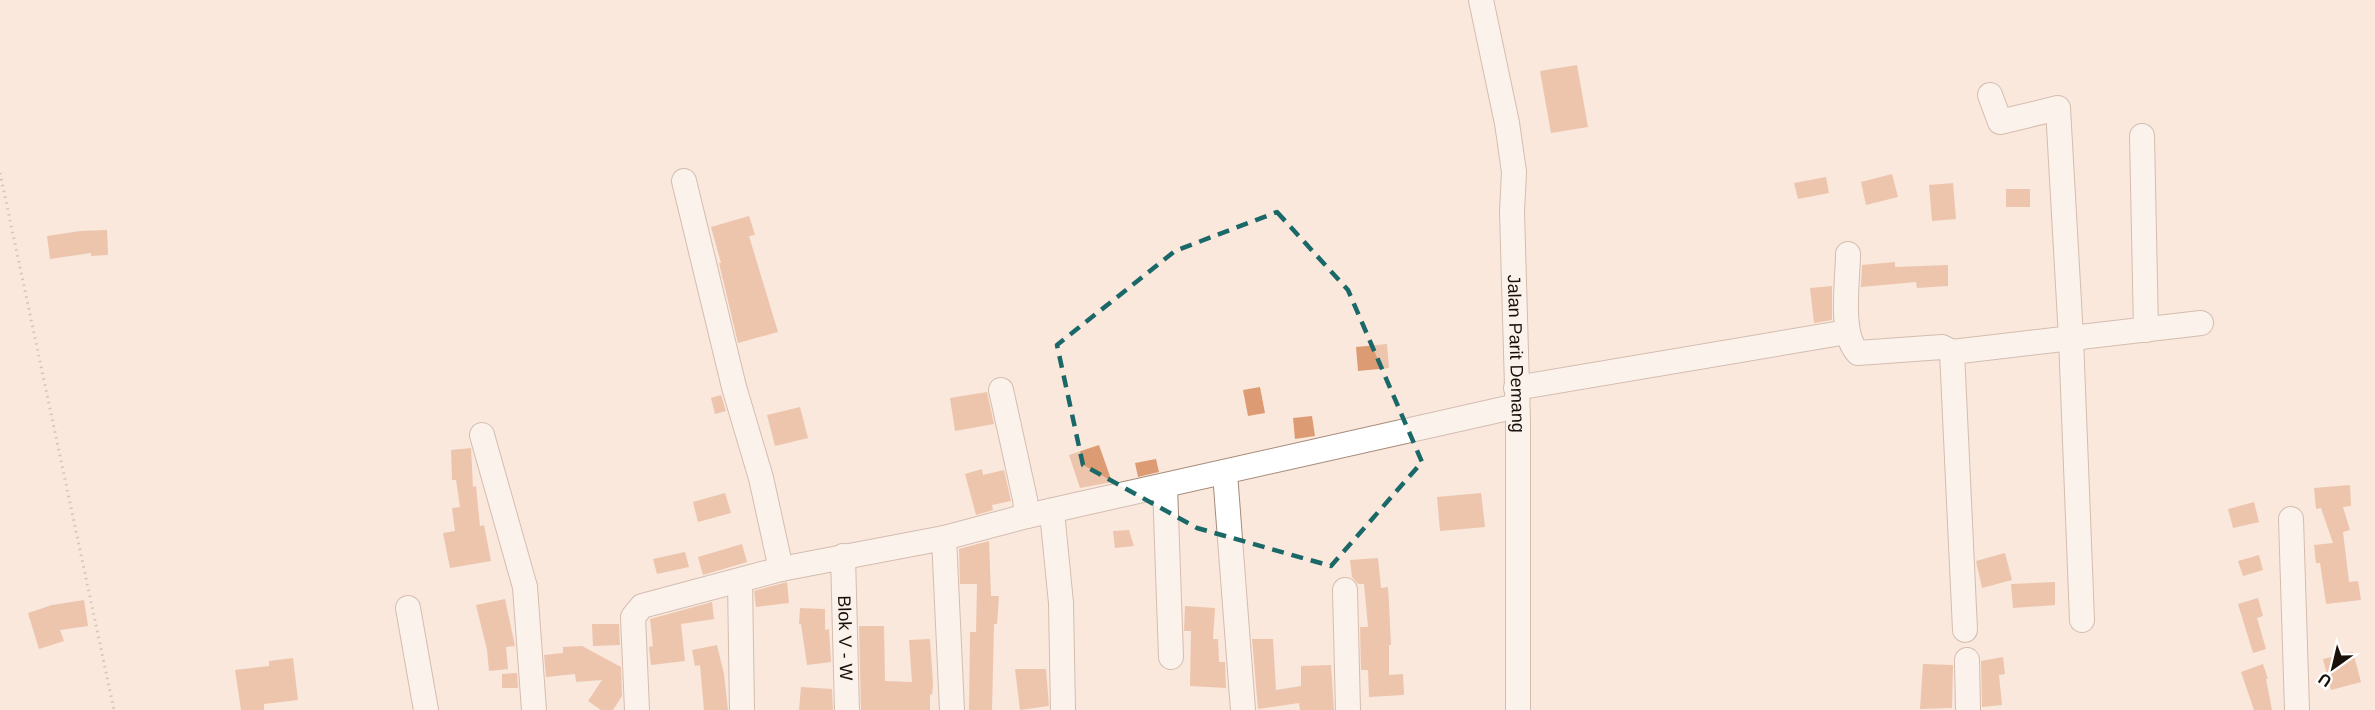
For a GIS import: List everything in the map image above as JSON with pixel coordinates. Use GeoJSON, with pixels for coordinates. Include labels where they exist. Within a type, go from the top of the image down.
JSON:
{"type":"FeatureCollection","features":[{"type":"Feature","properties":{"kind":"street","name":"Jalan Parit Demang"},"geometry":{"type":"LineString","coordinates":[[1481,0],[1508,123],[1514,172],[1512,212],[1517,397],[1518,710]]}},
{"type":"Feature","properties":{"kind":"street"},"geometry":{"type":"LineString","coordinates":[[1990,95],[2000,122],[2058,108],[2072,338],[2082,620]]}},
{"type":"Feature","properties":{"kind":"street"},"geometry":{"type":"LineString","coordinates":[[2142,136],[2146,330]]}},
{"type":"Feature","properties":{"kind":"street"},"geometry":{"type":"LineString","coordinates":[[684,181],[734,387],[761,478],[782,569]]}},
{"type":"Feature","properties":{"kind":"street"},"geometry":{"type":"LineString","coordinates":[[1848,254],[1847,332],[1852,347],[1858,353],[1942,347],[1952,352],[2201,323]]}},
{"type":"Feature","properties":{"kind":"street"},"geometry":{"type":"LineString","coordinates":[[637,710],[633,617],[642,606],[782,569],[843,561],[1027,516],[1225,473],[1517,397],[1847,332]]}},
{"type":"Feature","properties":{"kind":"street"},"geometry":{"type":"LineString","coordinates":[[1952,352],[1965,630]]}},
{"type":"Feature","properties":{"kind":"street"},"geometry":{"type":"LineString","coordinates":[[1001,390],[1027,516]]}},
{"type":"Feature","properties":{"kind":"street"},"geometry":{"type":"LineString","coordinates":[[482,435],[525,587],[534,710]]}},
{"type":"Feature","properties":{"kind":"street"},"geometry":{"type":"LineString","coordinates":[[1225,473],[1243,710]]}},
{"type":"Feature","properties":{"kind":"street"},"geometry":{"type":"LineString","coordinates":[[1165,486],[1171,657]]}},
{"type":"Feature","properties":{"kind":"street"},"geometry":{"type":"LineString","coordinates":[[1052,512],[1061,603],[1063,710]]}},
{"type":"Feature","properties":{"kind":"street"},"geometry":{"type":"LineString","coordinates":[[2291,519],[2296,710]]}},
{"type":"Feature","properties":{"kind":"street"},"geometry":{"type":"LineString","coordinates":[[944,538],[952,710]]}},
{"type":"Feature","properties":{"kind":"street","name":"Blok V - W"},"geometry":{"type":"LineString","coordinates":[[843,561],[847,710]]}},
{"type":"Feature","properties":{"kind":"street"},"geometry":{"type":"LineString","coordinates":[[740,581],[742,710]]}},
{"type":"Feature","properties":{"kind":"street"},"geometry":{"type":"LineString","coordinates":[[1344,590],[1348,710]]}},
{"type":"Feature","properties":{"kind":"street"},"geometry":{"type":"LineString","coordinates":[[408,608],[426,710]]}},
{"type":"Feature","properties":{"kind":"street"},"geometry":{"type":"LineString","coordinates":[[1967,660],[1968,710]]}},
{"type":"Feature","properties":{"kind":"path"},"geometry":{"type":"LineString","coordinates":[[0,173],[114,710]]}},
{"type":"Feature","properties":{"kind":"highlighted area"},"geometry":{"type":"Polygon","coordinates":[[[1277,212],[1348,290],[1422,462],[1331,566],[1197,528],[1083,465],[1057,345],[1175,251],[1277,212]]]}},
{"type":"Feature","properties":{"kind":"building"},"geometry":{"type":"Polygon","coordinates":[[[1577,65],[1588,127],[1551,133],[1540,71],[1577,65]]]}},
{"type":"Feature","properties":{"kind":"building"},"geometry":{"type":"Polygon","coordinates":[[[1892,174],[1898,197],[1866,205],[1861,182],[1892,174]]]}},
{"type":"Feature","properties":{"kind":"building"},"geometry":{"type":"Polygon","coordinates":[[[1826,177],[1829,193],[1798,199],[1794,183],[1826,177]]]}},
{"type":"Feature","properties":{"kind":"building"},"geometry":{"type":"Polygon","coordinates":[[[1953,183],[1956,219],[1932,221],[1929,185],[1953,183]]]}},
{"type":"Feature","properties":{"kind":"building"},"geometry":{"type":"Polygon","coordinates":[[[2006,189],[2030,189],[2030,207],[2006,207],[2006,189]]]}},
{"type":"Feature","properties":{"kind":"building"},"geometry":{"type":"Polygon","coordinates":[[[749,216],[755,235],[749,236],[778,332],[738,343],[711,227],[749,216]]]}},
{"type":"Feature","properties":{"kind":"building"},"geometry":{"type":"Polygon","coordinates":[[[107,230],[108,255],[91,256],[91,253],[50,259],[47,236],[107,230]]]}},
{"type":"Feature","properties":{"kind":"building"},"geometry":{"type":"Polygon","coordinates":[[[1895,262],[1895,267],[1948,265],[1948,286],[1917,288],[1916,282],[1861,287],[1862,265],[1895,262]]]}},
{"type":"Feature","properties":{"kind":"building"},"geometry":{"type":"Polygon","coordinates":[[[1832,286],[1832,320],[1814,323],[1810,288],[1832,286]]]}},
{"type":"Feature","properties":{"kind":"building"},"geometry":{"type":"Polygon","coordinates":[[[1387,344],[1389,368],[1358,371],[1356,347],[1387,344]]]}},
{"type":"Feature","properties":{"kind":"building"},"geometry":{"type":"Polygon","coordinates":[[[1260,387],[1265,413],[1248,416],[1243,390],[1260,387]]]}},
{"type":"Feature","properties":{"kind":"building"},"geometry":{"type":"Polygon","coordinates":[[[987,392],[994,424],[955,431],[950,398],[987,392]]]}},
{"type":"Feature","properties":{"kind":"building"},"geometry":{"type":"Polygon","coordinates":[[[721,395],[726,411],[715,414],[711,398],[721,395]]]}},
{"type":"Feature","properties":{"kind":"building"},"geometry":{"type":"Polygon","coordinates":[[[800,407],[808,438],[775,446],[767,415],[800,407]]]}},
{"type":"Feature","properties":{"kind":"building"},"geometry":{"type":"Polygon","coordinates":[[[1312,416],[1315,436],[1295,439],[1293,418],[1312,416]]]}},
{"type":"Feature","properties":{"kind":"building"},"geometry":{"type":"Polygon","coordinates":[[[1099,445],[1112,482],[1080,488],[1069,455],[1099,445]]]}},
{"type":"Feature","properties":{"kind":"building"},"geometry":{"type":"Polygon","coordinates":[[[471,448],[473,487],[476,486],[480,526],[484,525],[491,561],[450,568],[443,533],[455,531],[452,508],[460,507],[456,480],[452,480],[451,450],[471,448]]]}},
{"type":"Feature","properties":{"kind":"building"},"geometry":{"type":"Polygon","coordinates":[[[1156,459],[1159,472],[1138,477],[1135,463],[1156,459]]]}},
{"type":"Feature","properties":{"kind":"building"},"geometry":{"type":"Polygon","coordinates":[[[982,469],[983,475],[1004,470],[1011,501],[992,505],[993,510],[976,515],[965,474],[982,469]]]}},
{"type":"Feature","properties":{"kind":"building"},"geometry":{"type":"Polygon","coordinates":[[[2350,485],[2351,506],[2343,507],[2350,530],[2343,532],[2349,582],[2358,581],[2361,600],[2326,604],[2320,563],[2316,563],[2314,545],[2333,543],[2321,508],[2316,509],[2314,488],[2350,485]]]}},
{"type":"Feature","properties":{"kind":"building"},"geometry":{"type":"Polygon","coordinates":[[[725,493],[731,513],[698,522],[693,502],[725,493]]]}},
{"type":"Feature","properties":{"kind":"building"},"geometry":{"type":"Polygon","coordinates":[[[1481,493],[1485,527],[1440,531],[1437,497],[1481,493]]]}},
{"type":"Feature","properties":{"kind":"building"},"geometry":{"type":"Polygon","coordinates":[[[2254,502],[2259,522],[2233,528],[2228,509],[2254,502]]]}},
{"type":"Feature","properties":{"kind":"building"},"geometry":{"type":"Polygon","coordinates":[[[1129,530],[1134,546],[1115,548],[1113,531],[1129,530]]]}},
{"type":"Feature","properties":{"kind":"building"},"geometry":{"type":"Polygon","coordinates":[[[989,541],[991,596],[999,596],[997,624],[994,624],[992,710],[969,710],[970,632],[976,632],[977,584],[960,584],[959,549],[989,541]]]}},
{"type":"Feature","properties":{"kind":"building"},"geometry":{"type":"Polygon","coordinates":[[[742,544],[747,562],[703,575],[698,557],[742,544]]]}},
{"type":"Feature","properties":{"kind":"building"},"geometry":{"type":"Polygon","coordinates":[[[685,552],[689,567],[657,574],[653,559],[685,552]]]}},
{"type":"Feature","properties":{"kind":"building"},"geometry":{"type":"Polygon","coordinates":[[[2005,553],[2012,580],[1982,588],[1976,561],[2005,553]]]}},
{"type":"Feature","properties":{"kind":"building"},"geometry":{"type":"Polygon","coordinates":[[[2259,555],[2263,570],[2243,576],[2238,561],[2259,555]]]}},
{"type":"Feature","properties":{"kind":"building"},"geometry":{"type":"Polygon","coordinates":[[[1378,558],[1381,588],[1388,587],[1391,645],[1389,645],[1389,675],[1403,674],[1404,695],[1369,697],[1368,670],[1361,670],[1360,627],[1368,627],[1364,584],[1358,584],[1352,577],[1350,560],[1378,558]]]}},
{"type":"Feature","properties":{"kind":"building"},"geometry":{"type":"Polygon","coordinates":[[[787,582],[789,603],[756,607],[754,591],[787,582]]]}},
{"type":"Feature","properties":{"kind":"building"},"geometry":{"type":"Polygon","coordinates":[[[2055,582],[2055,605],[2013,608],[2011,584],[2055,582]]]}},
{"type":"Feature","properties":{"kind":"building"},"geometry":{"type":"Polygon","coordinates":[[[2258,598],[2263,616],[2257,618],[2266,649],[2253,653],[2238,604],[2258,598]]]}},
{"type":"Feature","properties":{"kind":"building"},"geometry":{"type":"Polygon","coordinates":[[[505,599],[515,646],[506,647],[508,669],[489,671],[487,650],[476,605],[505,599]]]}},
{"type":"Feature","properties":{"kind":"building"},"geometry":{"type":"Polygon","coordinates":[[[84,600],[88,626],[60,630],[64,641],[39,649],[28,613],[52,605],[84,600]]]}},
{"type":"Feature","properties":{"kind":"building"},"geometry":{"type":"Polygon","coordinates":[[[712,602],[714,619],[681,624],[685,661],[651,665],[649,647],[653,646],[650,619],[712,602]]]}},
{"type":"Feature","properties":{"kind":"building"},"geometry":{"type":"Polygon","coordinates":[[[1185,606],[1215,608],[1213,639],[1218,639],[1219,662],[1225,662],[1226,688],[1190,686],[1191,631],[1184,631],[1185,606]]]}},
{"type":"Feature","properties":{"kind":"building"},"geometry":{"type":"Polygon","coordinates":[[[800,608],[825,609],[825,630],[829,629],[831,662],[807,665],[801,624],[799,624],[800,608]]]}},
{"type":"Feature","properties":{"kind":"building"},"geometry":{"type":"Polygon","coordinates":[[[592,624],[619,624],[620,645],[593,646],[592,624]]]}},
{"type":"Feature","properties":{"kind":"building"},"geometry":{"type":"Polygon","coordinates":[[[859,626],[884,626],[885,681],[912,682],[909,640],[930,639],[933,684],[932,695],[930,694],[930,710],[861,710],[859,626]]]}},
{"type":"Feature","properties":{"kind":"building"},"geometry":{"type":"Polygon","coordinates":[[[1252,639],[1273,639],[1276,690],[1301,686],[1301,666],[1331,665],[1334,710],[1300,710],[1299,703],[1258,709],[1252,639]]]}},
{"type":"Feature","properties":{"kind":"building"},"geometry":{"type":"Polygon","coordinates":[[[717,645],[724,674],[728,710],[704,710],[700,665],[695,666],[692,650],[717,645]]]}},
{"type":"Feature","properties":{"kind":"building"},"geometry":{"type":"Polygon","coordinates":[[[582,646],[621,667],[622,696],[613,710],[601,710],[588,701],[602,680],[576,682],[575,674],[546,677],[544,655],[563,653],[563,647],[582,646]]]}},
{"type":"Feature","properties":{"kind":"building"},"geometry":{"type":"Polygon","coordinates":[[[2353,652],[2361,682],[2331,690],[2323,659],[2353,652]]]}},
{"type":"Feature","properties":{"kind":"building"},"geometry":{"type":"Polygon","coordinates":[[[2003,657],[2005,674],[1999,675],[2002,705],[1982,707],[1981,661],[2003,657]]]}},
{"type":"Feature","properties":{"kind":"building"},"geometry":{"type":"Polygon","coordinates":[[[293,658],[298,700],[264,704],[264,710],[241,710],[235,670],[269,666],[269,661],[293,658]]]}},
{"type":"Feature","properties":{"kind":"building"},"geometry":{"type":"Polygon","coordinates":[[[1923,664],[1953,665],[1952,708],[1920,709],[1923,664]]]}},
{"type":"Feature","properties":{"kind":"building"},"geometry":{"type":"Polygon","coordinates":[[[2263,664],[2268,679],[2266,679],[2272,710],[2254,710],[2241,672],[2263,664]]]}},
{"type":"Feature","properties":{"kind":"building"},"geometry":{"type":"Polygon","coordinates":[[[1015,669],[1046,669],[1049,706],[1020,710],[1015,669]]]}},
{"type":"Feature","properties":{"kind":"building"},"geometry":{"type":"Polygon","coordinates":[[[517,673],[518,688],[502,688],[502,674],[517,673]]]}},
{"type":"Feature","properties":{"kind":"building"},"geometry":{"type":"Polygon","coordinates":[[[801,687],[832,689],[833,710],[799,710],[801,687]]]}}]}
